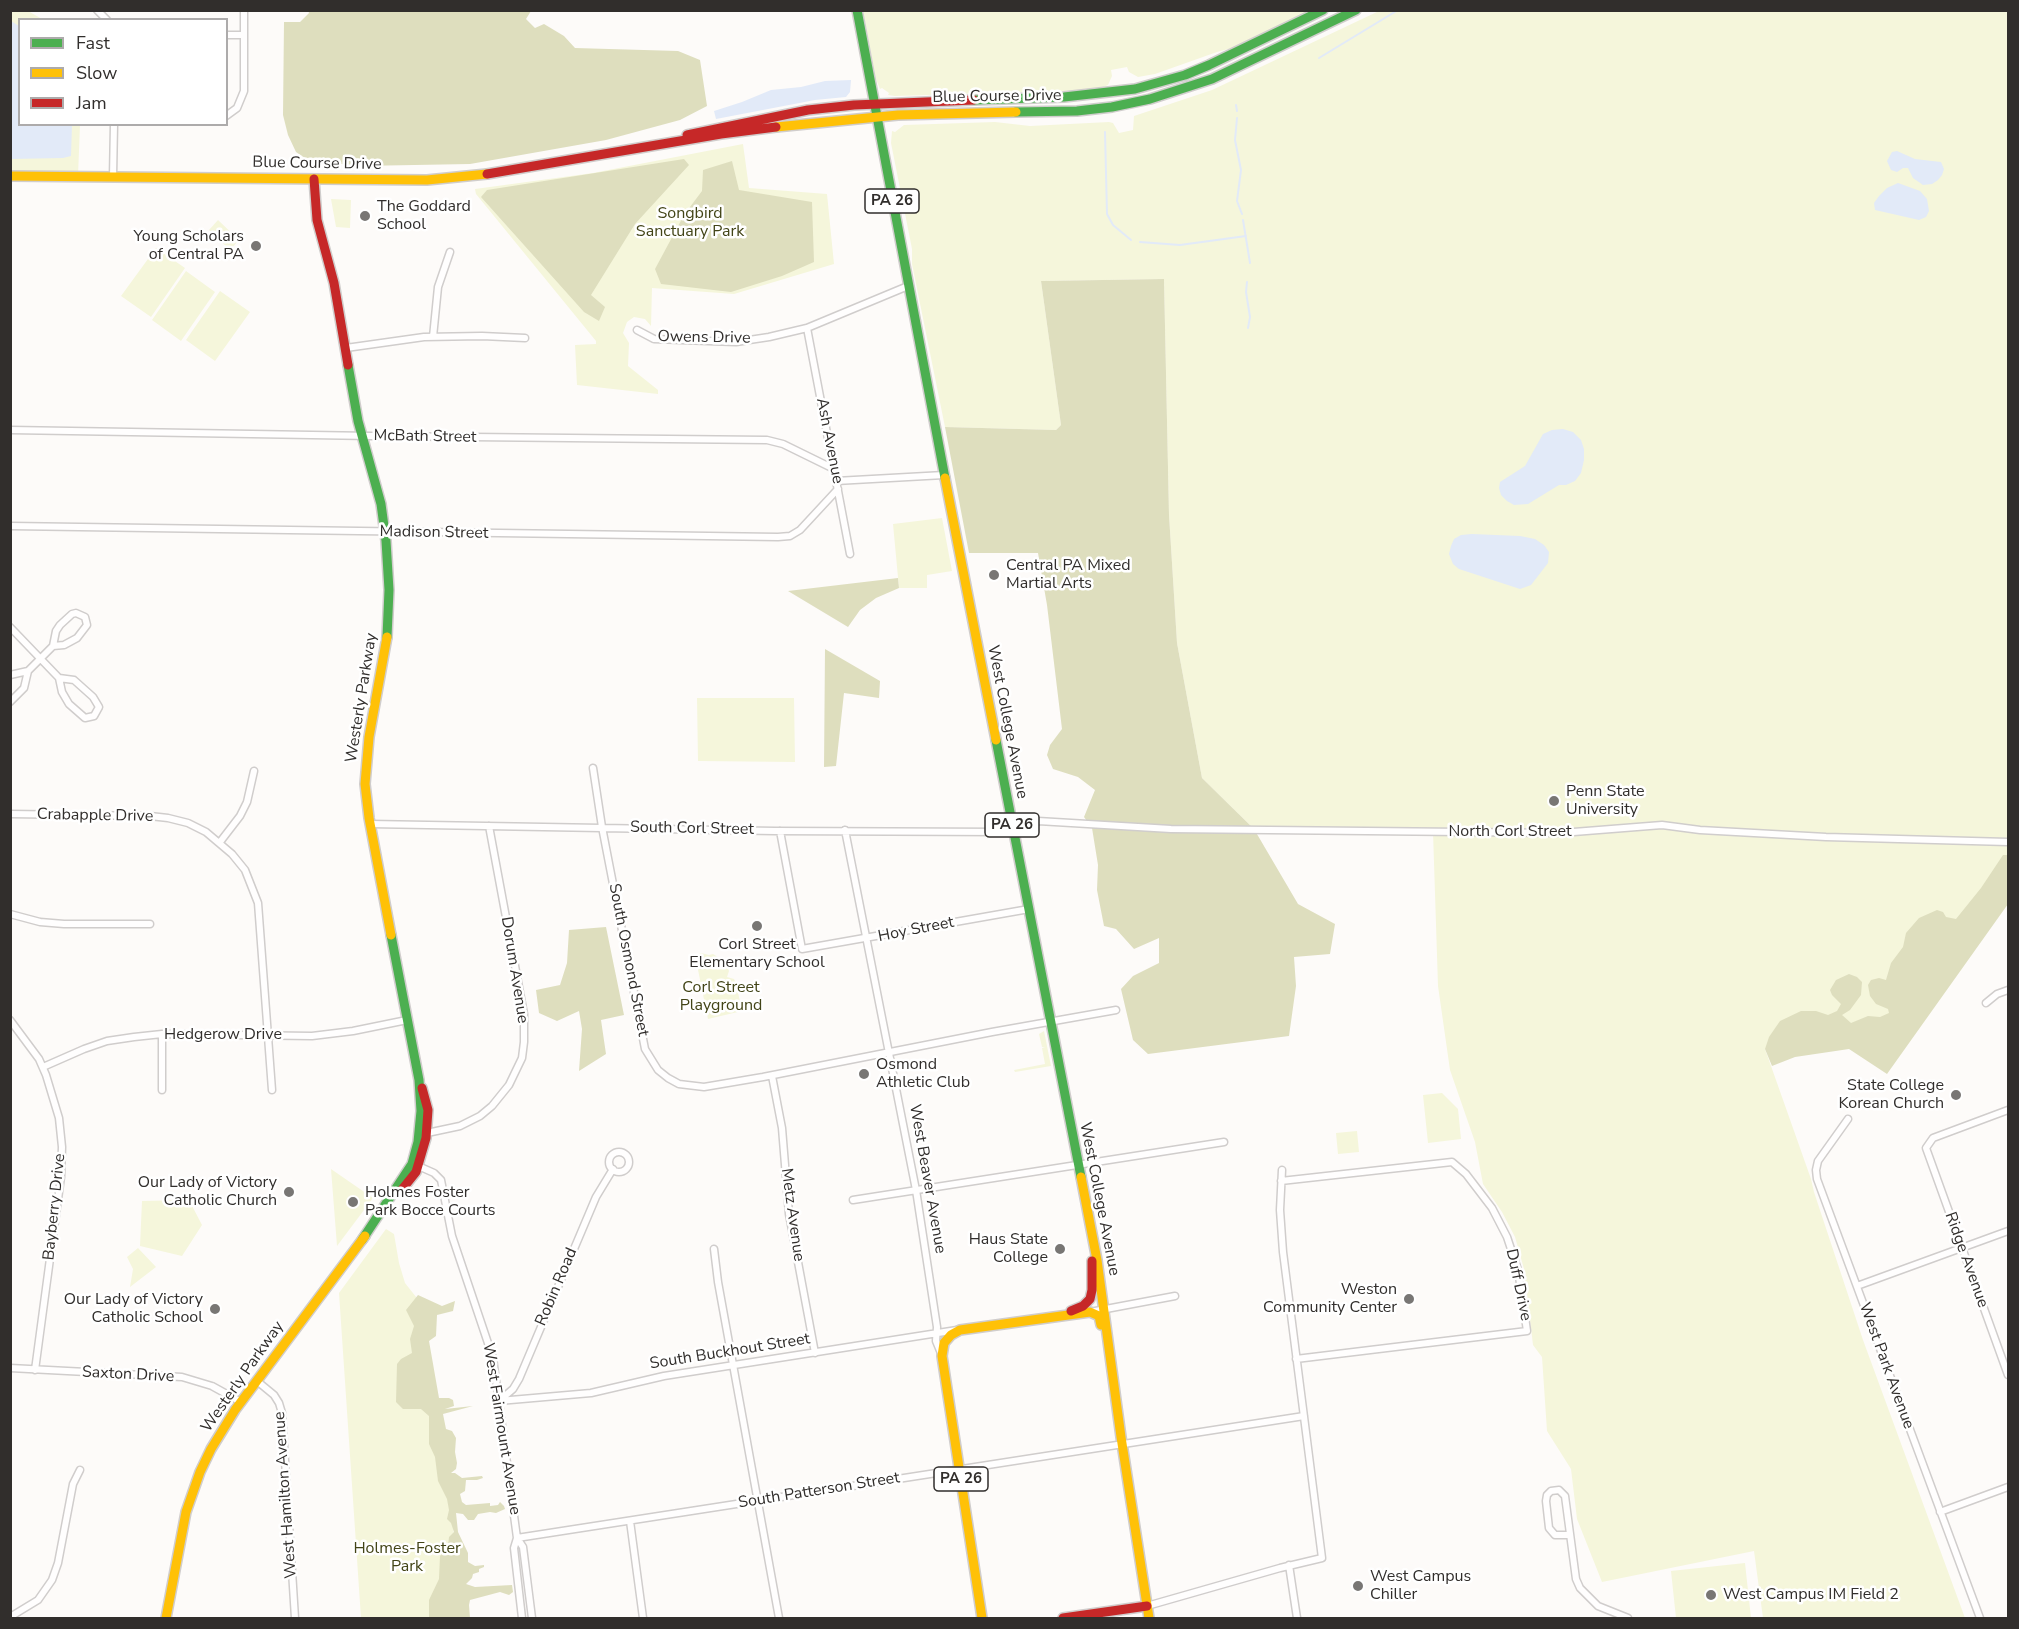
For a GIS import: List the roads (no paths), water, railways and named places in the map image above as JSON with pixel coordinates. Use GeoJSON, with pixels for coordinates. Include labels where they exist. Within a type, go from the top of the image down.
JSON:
{"type":"FeatureCollection","features":[{"type":"Feature","properties":{"kind":"main road","name":"West College Avenue"},"geometry":{"type":"LineString","coordinates":[[857,10],[944,475],[1052,1021],[1104,1308],[1149,1618]]}},
{"type":"Feature","properties":{"kind":"main road","name":"Blue Course Drive"},"geometry":{"type":"LineString","coordinates":[[621,152],[736,123],[808,110],[873,104],[1064,97],[1135,89],[1178,77],[1209,65],[1323,10]]}},
{"type":"Feature","properties":{"kind":"main road","name":"Blue Course Drive"},"geometry":{"type":"LineString","coordinates":[[10,176],[427,180],[466,177],[769,127],[935,113],[1077,111],[1112,107],[1144,101],[1212,79],[1356,10]]}},
{"type":"Feature","properties":{"kind":"main road","name":"Westerly Parkway"},"geometry":{"type":"LineString","coordinates":[[165,1618],[174,1583],[183,1526],[193,1490],[211,1449],[241,1402],[362,1240],[411,1179],[427,1133],[427,1103],[419,1080],[407,1020],[365,786],[370,727],[387,646],[389,590],[385,533],[381,504],[361,436],[334,283],[317,220],[314,179]]}},
{"type":"Feature","properties":{"kind":"main road","name":"Westerly Parkway"},"geometry":{"type":"LineString","coordinates":[[415,1165],[420,1126],[419,1080]]}},
{"type":"Feature","properties":{"kind":"main road","name":"PA 26"},"geometry":{"type":"LineString","coordinates":[[1016,1322],[1034,1316],[1074,1310],[1086,1304],[1092,1290],[1092,1243]]}},
{"type":"Feature","properties":{"kind":"main road"},"geometry":{"type":"LineString","coordinates":[[1016,1322],[1090,1312],[1099,1316],[1111,1368]]}},
{"type":"Feature","properties":{"kind":"main road","name":"South Buckhout Street"},"geometry":{"type":"LineString","coordinates":[[946,1340],[953,1333],[965,1329],[1016,1322]]}},
{"type":"Feature","properties":{"kind":"main road","name":"West Beaver Avenue"},"geometry":{"type":"LineString","coordinates":[[946,1340],[942,1356],[982,1618]]}},
{"type":"Feature","properties":{"kind":"main road"},"geometry":{"type":"LineString","coordinates":[[1063,1618],[1147,1606]]}},
{"type":"Feature","properties":{"kind":"street"},"geometry":{"type":"LineString","coordinates":[[228,115],[237,108],[244,91],[244,10]]}},
{"type":"Feature","properties":{"kind":"street"},"geometry":{"type":"LineString","coordinates":[[228,35],[244,35]]}},
{"type":"Feature","properties":{"kind":"street"},"geometry":{"type":"LineString","coordinates":[[113,177],[114,126]]}},
{"type":"Feature","properties":{"kind":"street"},"geometry":{"type":"LineString","coordinates":[[433,337],[438,287],[450,252]]}},
{"type":"Feature","properties":{"kind":"street","name":"Owens Drive"},"geometry":{"type":"LineString","coordinates":[[637,330],[654,339],[736,342],[769,337],[807,328],[908,286]]}},
{"type":"Feature","properties":{"kind":"street","name":"Ash Avenue"},"geometry":{"type":"LineString","coordinates":[[807,328],[850,554]]}},
{"type":"Feature","properties":{"kind":"street"},"geometry":{"type":"LineString","coordinates":[[346,348],[433,337],[525,338]]}},
{"type":"Feature","properties":{"kind":"street","name":"McBath Street"},"geometry":{"type":"LineString","coordinates":[[10,430],[767,440],[783,444],[834,469]]}},
{"type":"Feature","properties":{"kind":"street"},"geometry":{"type":"LineString","coordinates":[[836,481],[944,475]]}},
{"type":"Feature","properties":{"kind":"street","name":"Madison Street"},"geometry":{"type":"LineString","coordinates":[[10,526],[778,537],[790,536],[800,530],[838,489]]}},
{"type":"Feature","properties":{"kind":"street"},"geometry":{"type":"LineString","coordinates":[[10,702],[24,688],[28,671],[53,646],[56,631],[76,613],[85,617],[87,625],[77,638],[64,645],[53,646]]}},
{"type":"Feature","properties":{"kind":"street"},"geometry":{"type":"LineString","coordinates":[[10,627],[59,678],[62,692],[69,704],[84,717],[94,716],[99,707],[93,697],[74,680],[59,678]]}},
{"type":"Feature","properties":{"kind":"street"},"geometry":{"type":"LineString","coordinates":[[10,675],[28,671]]}},
{"type":"Feature","properties":{"kind":"street","name":"South Osmond Street"},"geometry":{"type":"LineString","coordinates":[[593,768],[642,1037],[650,1059],[668,1078],[692,1087],[704,1087],[1116,1010]]}},
{"type":"Feature","properties":{"kind":"street"},"geometry":{"type":"LineString","coordinates":[[220,842],[240,816],[247,802],[254,771]]}},
{"type":"Feature","properties":{"kind":"street","name":"Crabapple Drive"},"geometry":{"type":"LineString","coordinates":[[10,814],[168,818],[188,823],[220,842],[245,870],[258,903],[272,1090]]}},
{"type":"Feature","properties":{"kind":"street","name":"North Corl Street"},"geometry":{"type":"LineString","coordinates":[[1012,827],[1020,822],[1038,821],[1151,828],[1561,833],[1662,825],[1700,830],[1826,837],[2008,842]]}},
{"type":"Feature","properties":{"kind":"street","name":"South Corl Street"},"geometry":{"type":"LineString","coordinates":[[370,824],[780,831],[1005,831],[1012,827]]}},
{"type":"Feature","properties":{"kind":"street","name":"Dorum Avenue"},"geometry":{"type":"LineString","coordinates":[[427,1133],[460,1126],[480,1116],[492,1106],[509,1085],[522,1058],[524,1014],[489,826]]}},
{"type":"Feature","properties":{"kind":"street","name":"West Beaver Avenue"},"geometry":{"type":"LineString","coordinates":[[846,830],[916,1190],[934,1310],[936,1341],[942,1356]]}},
{"type":"Feature","properties":{"kind":"street","name":"Hoy Street"},"geometry":{"type":"LineString","coordinates":[[780,831],[802,949],[1029,909]]}},
{"type":"Feature","properties":{"kind":"street"},"geometry":{"type":"LineString","coordinates":[[10,914],[40,922],[64,924],[150,924]]}},
{"type":"Feature","properties":{"kind":"street"},"geometry":{"type":"LineString","coordinates":[[1986,1004],[1997,994],[2008,990]]}},
{"type":"Feature","properties":{"kind":"street","name":"Bayberry Drive"},"geometry":{"type":"LineString","coordinates":[[10,1020],[43,1067],[53,1092],[59,1118],[61,1167],[35,1370]]}},
{"type":"Feature","properties":{"kind":"street","name":"Hedgerow Drive"},"geometry":{"type":"LineString","coordinates":[[43,1067],[107,1041],[162,1035],[331,1035],[407,1020]]}},
{"type":"Feature","properties":{"kind":"street"},"geometry":{"type":"LineString","coordinates":[[162,1035],[162,1090]]}},
{"type":"Feature","properties":{"kind":"street","name":"Metz Avenue"},"geometry":{"type":"LineString","coordinates":[[772,1076],[782,1128],[789,1214],[815,1353]]}},
{"type":"Feature","properties":{"kind":"street","name":"Ridge Avenue"},"geometry":{"type":"LineString","coordinates":[[2008,1110],[1933,1138],[1927,1145],[1926,1152],[2008,1375]]}},
{"type":"Feature","properties":{"kind":"street","name":"West Park Avenue"},"geometry":{"type":"LineString","coordinates":[[1848,1119],[1818,1161],[1816,1170],[1819,1185],[1980,1618]]}},
{"type":"Feature","properties":{"kind":"street"},"geometry":{"type":"LineString","coordinates":[[853,1200],[1224,1142]]}},
{"type":"Feature","properties":{"kind":"street","name":"Duff Drive"},"geometry":{"type":"LineString","coordinates":[[1281,1180],[1452,1162],[1477,1187],[1504,1230],[1518,1270],[1527,1330],[1296,1359]]}},
{"type":"Feature","properties":{"kind":"street","name":"West Fairmount Avenue"},"geometry":{"type":"LineString","coordinates":[[415,1165],[434,1173],[441,1180],[452,1236],[493,1358],[517,1538],[514,1548],[522,1618]]}},
{"type":"Feature","properties":{"kind":"street","name":"Robin Road"},"geometry":{"type":"LineString","coordinates":[[499,1401],[513,1389],[519,1379],[596,1197],[613,1169]]}},
{"type":"Feature","properties":{"kind":"street"},"geometry":{"type":"LineString","coordinates":[[1147,1606],[1289,1565],[1322,1558],[1281,1224],[1282,1170]]}},
{"type":"Feature","properties":{"kind":"street"},"geometry":{"type":"LineString","coordinates":[[1857,1286],[2008,1231]]}},
{"type":"Feature","properties":{"kind":"street"},"geometry":{"type":"LineString","coordinates":[[714,1250],[779,1618]]}},
{"type":"Feature","properties":{"kind":"street"},"geometry":{"type":"LineString","coordinates":[[1090,1312],[1175,1296]]}},
{"type":"Feature","properties":{"kind":"street","name":"South Buckhout Street"},"geometry":{"type":"LineString","coordinates":[[499,1401],[591,1394],[664,1376],[965,1329]]}},
{"type":"Feature","properties":{"kind":"street","name":"Saxton Drive"},"geometry":{"type":"LineString","coordinates":[[10,1368],[182,1377],[212,1386],[241,1402]]}},
{"type":"Feature","properties":{"kind":"street","name":"West Hamilton Avenue"},"geometry":{"type":"LineString","coordinates":[[257,1381],[274,1395],[282,1413],[295,1618]]}},
{"type":"Feature","properties":{"kind":"street","name":"South Patterson Street"},"geometry":{"type":"LineString","coordinates":[[517,1538],[1304,1416]]}},
{"type":"Feature","properties":{"kind":"street"},"geometry":{"type":"LineString","coordinates":[[10,1617],[38,1600],[52,1580],[58,1563],[73,1484],[80,1470]]}},
{"type":"Feature","properties":{"kind":"street"},"geometry":{"type":"LineString","coordinates":[[1940,1512],[2008,1487]]}},
{"type":"Feature","properties":{"kind":"street"},"geometry":{"type":"LineString","coordinates":[[1570,1535],[1555,1535],[1549,1528],[1546,1497],[1551,1491],[1559,1490],[1565,1496],[1576,1579],[1583,1593],[1598,1606],[1628,1618]]}},
{"type":"Feature","properties":{"kind":"street"},"geometry":{"type":"LineString","coordinates":[[630,1521],[643,1618]]}},
{"type":"Feature","properties":{"kind":"street","name":"West Fairmount Avenue"},"geometry":{"type":"LineString","coordinates":[[517,1538],[523,1546],[532,1618]]}},
{"type":"Feature","properties":{"kind":"street"},"geometry":{"type":"LineString","coordinates":[[1289,1565],[1297,1618]]}},
{"type":"Feature","properties":{"kind":"waterway"},"geometry":{"type":"LineString","coordinates":[[1319,58],[1398,10]]}},
{"type":"Feature","properties":{"kind":"waterway"},"geometry":{"type":"LineString","coordinates":[[1236,105],[1237,111]]}},
{"type":"Feature","properties":{"kind":"waterway"},"geometry":{"type":"LineString","coordinates":[[1237,118],[1235,140],[1241,170],[1237,201],[1242,214]]}},
{"type":"Feature","properties":{"kind":"waterway"},"geometry":{"type":"LineString","coordinates":[[1105,132],[1107,214],[1113,225],[1131,240]]}},
{"type":"Feature","properties":{"kind":"waterway"},"geometry":{"type":"LineString","coordinates":[[1243,220],[1250,263]]}},
{"type":"Feature","properties":{"kind":"waterway"},"geometry":{"type":"LineString","coordinates":[[1140,242],[1180,245],[1246,236]]}},
{"type":"Feature","properties":{"kind":"waterway"},"geometry":{"type":"LineString","coordinates":[[1247,282],[1246,292],[1250,317],[1248,328]]}},
{"type":"Feature","properties":{"kind":"place","name":"The Goddard School"},"geometry":{"type":"Point","coordinates":[365,216]}},
{"type":"Feature","properties":{"kind":"place","name":"Young Scholars of Central PA"},"geometry":{"type":"Point","coordinates":[256,246]}},
{"type":"Feature","properties":{"kind":"place","name":"Central PA Mixed Martial Arts"},"geometry":{"type":"Point","coordinates":[994,575]}},
{"type":"Feature","properties":{"kind":"place","name":"Penn State University"},"geometry":{"type":"Point","coordinates":[1554,801]}},
{"type":"Feature","properties":{"kind":"place","name":"Corl Street Elementary School"},"geometry":{"type":"Point","coordinates":[757,926]}},
{"type":"Feature","properties":{"kind":"place","name":"Osmond Athletic Club"},"geometry":{"type":"Point","coordinates":[864,1074]}},
{"type":"Feature","properties":{"kind":"place","name":"State College Korean Church"},"geometry":{"type":"Point","coordinates":[1956,1095]}},
{"type":"Feature","properties":{"kind":"place","name":"Our Lady of Victory Catholic Church"},"geometry":{"type":"Point","coordinates":[289,1192]}},
{"type":"Feature","properties":{"kind":"place","name":"Holmes Foster Park Bocce Courts"},"geometry":{"type":"Point","coordinates":[353,1202]}},
{"type":"Feature","properties":{"kind":"place","name":"Haus State College"},"geometry":{"type":"Point","coordinates":[1060,1249]}},
{"type":"Feature","properties":{"kind":"place","name":"Weston Community Center"},"geometry":{"type":"Point","coordinates":[1409,1299]}},
{"type":"Feature","properties":{"kind":"place","name":"Our Lady of Victory Catholic School"},"geometry":{"type":"Point","coordinates":[215,1309]}},
{"type":"Feature","properties":{"kind":"place","name":"West Campus Chiller"},"geometry":{"type":"Point","coordinates":[1358,1586]}},
{"type":"Feature","properties":{"kind":"place","name":"West Campus IM Field 2"},"geometry":{"type":"Point","coordinates":[1711,1595]}},
{"type":"Feature","properties":{"kind":"park label","name":"Songbird Sanctuary Park"},"geometry":{"type":"Point","coordinates":[690,223]}},
{"type":"Feature","properties":{"kind":"park label","name":"Corl Street Playground"},"geometry":{"type":"Point","coordinates":[721,997]}},
{"type":"Feature","properties":{"kind":"park label","name":"Holmes-Foster Park"},"geometry":{"type":"Point","coordinates":[407,1558]}}]}
